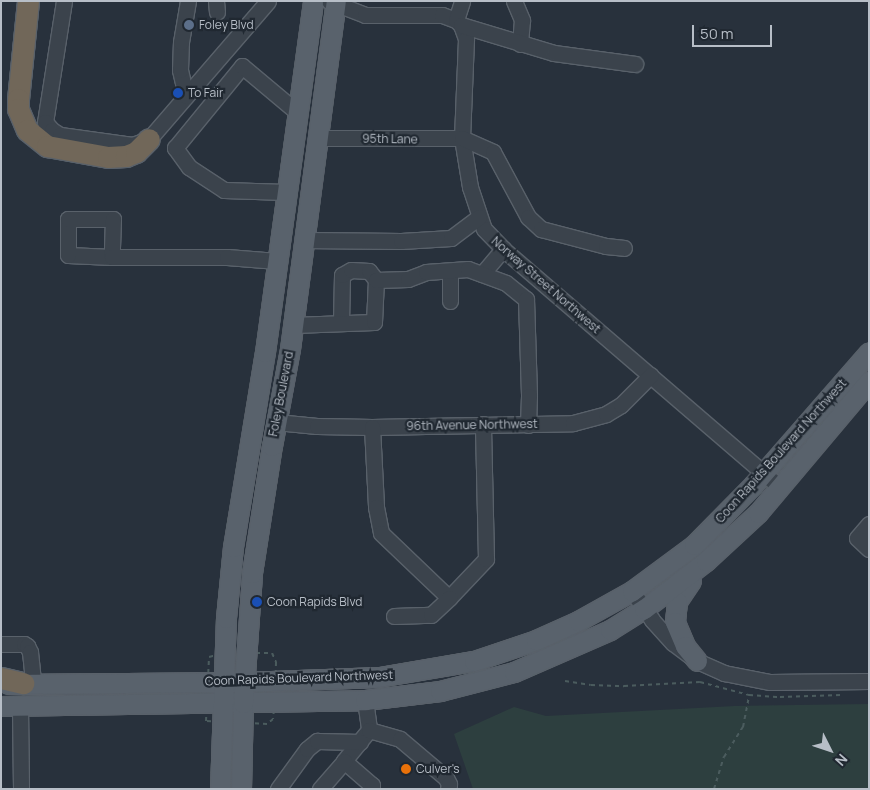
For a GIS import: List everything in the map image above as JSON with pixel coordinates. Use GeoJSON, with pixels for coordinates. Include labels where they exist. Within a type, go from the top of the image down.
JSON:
{"type":"FeatureCollection","features":[{"type":"Feature","properties":{"kind":"highway"},"geometry":{"type":"LineString","coordinates":[[28,1],[18,99],[18,109],[27,130],[47,146],[108,157],[126,156],[136,152],[149,139]]}},
{"type":"Feature","properties":{"kind":"highway"},"geometry":{"type":"LineString","coordinates":[[1,678],[28,683]]}},
{"type":"Feature","properties":{"kind":"main road","name":"Foley Boulevard"},"geometry":{"type":"LineString","coordinates":[[220,789],[226,618],[244,475],[265,352],[313,1]]}},
{"type":"Feature","properties":{"kind":"main road","name":"Foley Boulevard"},"geometry":{"type":"LineString","coordinates":[[241,789],[244,682],[252,573],[293,325],[318,138],[333,2]]}},
{"type":"Feature","properties":{"kind":"main road","name":"Coon Rapids Boulevard Northwest"},"geometry":{"type":"LineString","coordinates":[[1,684],[244,682],[380,677],[474,661],[561,629],[632,591],[694,545],[765,472],[869,352]]}},
{"type":"Feature","properties":{"kind":"main road","name":"Coon Rapids Boulevard Northwest"},"geometry":{"type":"LineString","coordinates":[[1,706],[366,700],[440,691],[514,672],[610,630],[644,609],[720,548],[758,513],[869,381]]}},
{"type":"Feature","properties":{"kind":"main road"},"geometry":{"type":"LineString","coordinates":[[697,661],[685,646],[679,634],[676,622],[677,602],[682,592],[720,548]]}},
{"type":"Feature","properties":{"kind":"street"},"geometry":{"type":"LineString","coordinates":[[64,1],[45,122],[60,135],[132,145],[149,139],[268,1]]}},
{"type":"Feature","properties":{"kind":"street"},"geometry":{"type":"LineString","coordinates":[[186,96],[180,70],[181,42],[188,1]]}},
{"type":"Feature","properties":{"kind":"street"},"geometry":{"type":"LineString","coordinates":[[459,22],[462,1]]}},
{"type":"Feature","properties":{"kind":"street"},"geometry":{"type":"LineString","coordinates":[[514,1],[522,20],[520,44]]}},
{"type":"Feature","properties":{"kind":"street"},"geometry":{"type":"LineString","coordinates":[[333,2],[365,15],[379,8],[442,15],[520,44],[554,53],[635,64]]}},
{"type":"Feature","properties":{"kind":"street","name":"Norway Street Northwest"},"geometry":{"type":"LineString","coordinates":[[459,22],[466,39],[462,138],[470,188],[479,217],[492,239],[780,486]]}},
{"type":"Feature","properties":{"kind":"street"},"geometry":{"type":"LineString","coordinates":[[286,192],[224,190],[189,168],[175,148],[242,66],[297,112]]}},
{"type":"Feature","properties":{"kind":"street","name":"95th Lane"},"geometry":{"type":"LineString","coordinates":[[318,138],[462,138]]}},
{"type":"Feature","properties":{"kind":"street"},"geometry":{"type":"LineString","coordinates":[[462,138],[493,152],[528,217],[541,229],[606,246],[624,248]]}},
{"type":"Feature","properties":{"kind":"street"},"geometry":{"type":"LineString","coordinates":[[303,240],[401,241],[451,238],[479,217]]}},
{"type":"Feature","properties":{"kind":"street"},"geometry":{"type":"LineString","coordinates":[[482,274],[503,250]]}},
{"type":"Feature","properties":{"kind":"street"},"geometry":{"type":"LineString","coordinates":[[112,256],[227,257],[277,261]]}},
{"type":"Feature","properties":{"kind":"street"},"geometry":{"type":"LineString","coordinates":[[376,280],[408,279],[426,272],[468,269],[506,283],[526,299],[528,425]]}},
{"type":"Feature","properties":{"kind":"street"},"geometry":{"type":"LineString","coordinates":[[293,325],[374,322],[376,280],[369,271],[350,270],[342,275],[341,323]]}},
{"type":"Feature","properties":{"kind":"street"},"geometry":{"type":"LineString","coordinates":[[450,271],[450,301]]}},
{"type":"Feature","properties":{"kind":"street","name":"96th Avenue Northwest"},"geometry":{"type":"LineString","coordinates":[[276,422],[317,426],[372,427],[573,423],[606,414],[632,396],[651,375]]}},
{"type":"Feature","properties":{"kind":"street"},"geometry":{"type":"LineString","coordinates":[[394,616],[431,615],[486,559],[483,424]]}},
{"type":"Feature","properties":{"kind":"street"},"geometry":{"type":"LineString","coordinates":[[372,427],[376,507],[381,533],[449,598]]}},
{"type":"Feature","properties":{"kind":"street"},"geometry":{"type":"LineString","coordinates":[[869,524],[857,538],[869,548]]}},
{"type":"Feature","properties":{"kind":"street"},"geometry":{"type":"LineString","coordinates":[[632,591],[662,631],[697,661],[724,673],[770,682],[869,681]]}},
{"type":"Feature","properties":{"kind":"street"},"geometry":{"type":"LineString","coordinates":[[1,644],[24,644],[27,646],[30,652],[28,683]]}},
{"type":"Feature","properties":{"kind":"street"},"geometry":{"type":"LineString","coordinates":[[320,789],[364,736],[366,700]]}},
{"type":"Feature","properties":{"kind":"street"},"geometry":{"type":"LineString","coordinates":[[20,706],[20,789]]}},
{"type":"Feature","properties":{"kind":"street"},"geometry":{"type":"LineString","coordinates":[[278,789],[307,749],[317,741],[364,736],[400,739],[446,778],[449,784],[448,789]]}},
{"type":"Feature","properties":{"kind":"street"},"geometry":{"type":"LineString","coordinates":[[344,761],[373,787]]}},
{"type":"Feature","properties":{"kind":"path"},"geometry":{"type":"LineString","coordinates":[[565,681],[624,686],[700,682],[748,695],[780,697],[841,695]]}},
{"type":"Feature","properties":{"kind":"path"},"geometry":{"type":"LineString","coordinates":[[714,789],[724,757],[743,727],[748,695]]}},
{"type":"Feature","properties":{"kind":"shaded area"},"geometry":{"type":"Polygon","coordinates":[[[869,704],[869,789],[473,789],[454,734],[514,707],[546,716],[735,706],[869,704]]]}},
{"type":"Feature","properties":{"kind":"place","name":"Foley Blvd"},"geometry":{"type":"Point","coordinates":[189,25]}},
{"type":"Feature","properties":{"kind":"place","name":"To Fair"},"geometry":{"type":"Point","coordinates":[178,93]}},
{"type":"Feature","properties":{"kind":"place","name":"Coon Rapids Blvd"},"geometry":{"type":"Point","coordinates":[257,602]}},
{"type":"Feature","properties":{"kind":"place","name":"Culver's"},"geometry":{"type":"Point","coordinates":[406,769]}}]}
